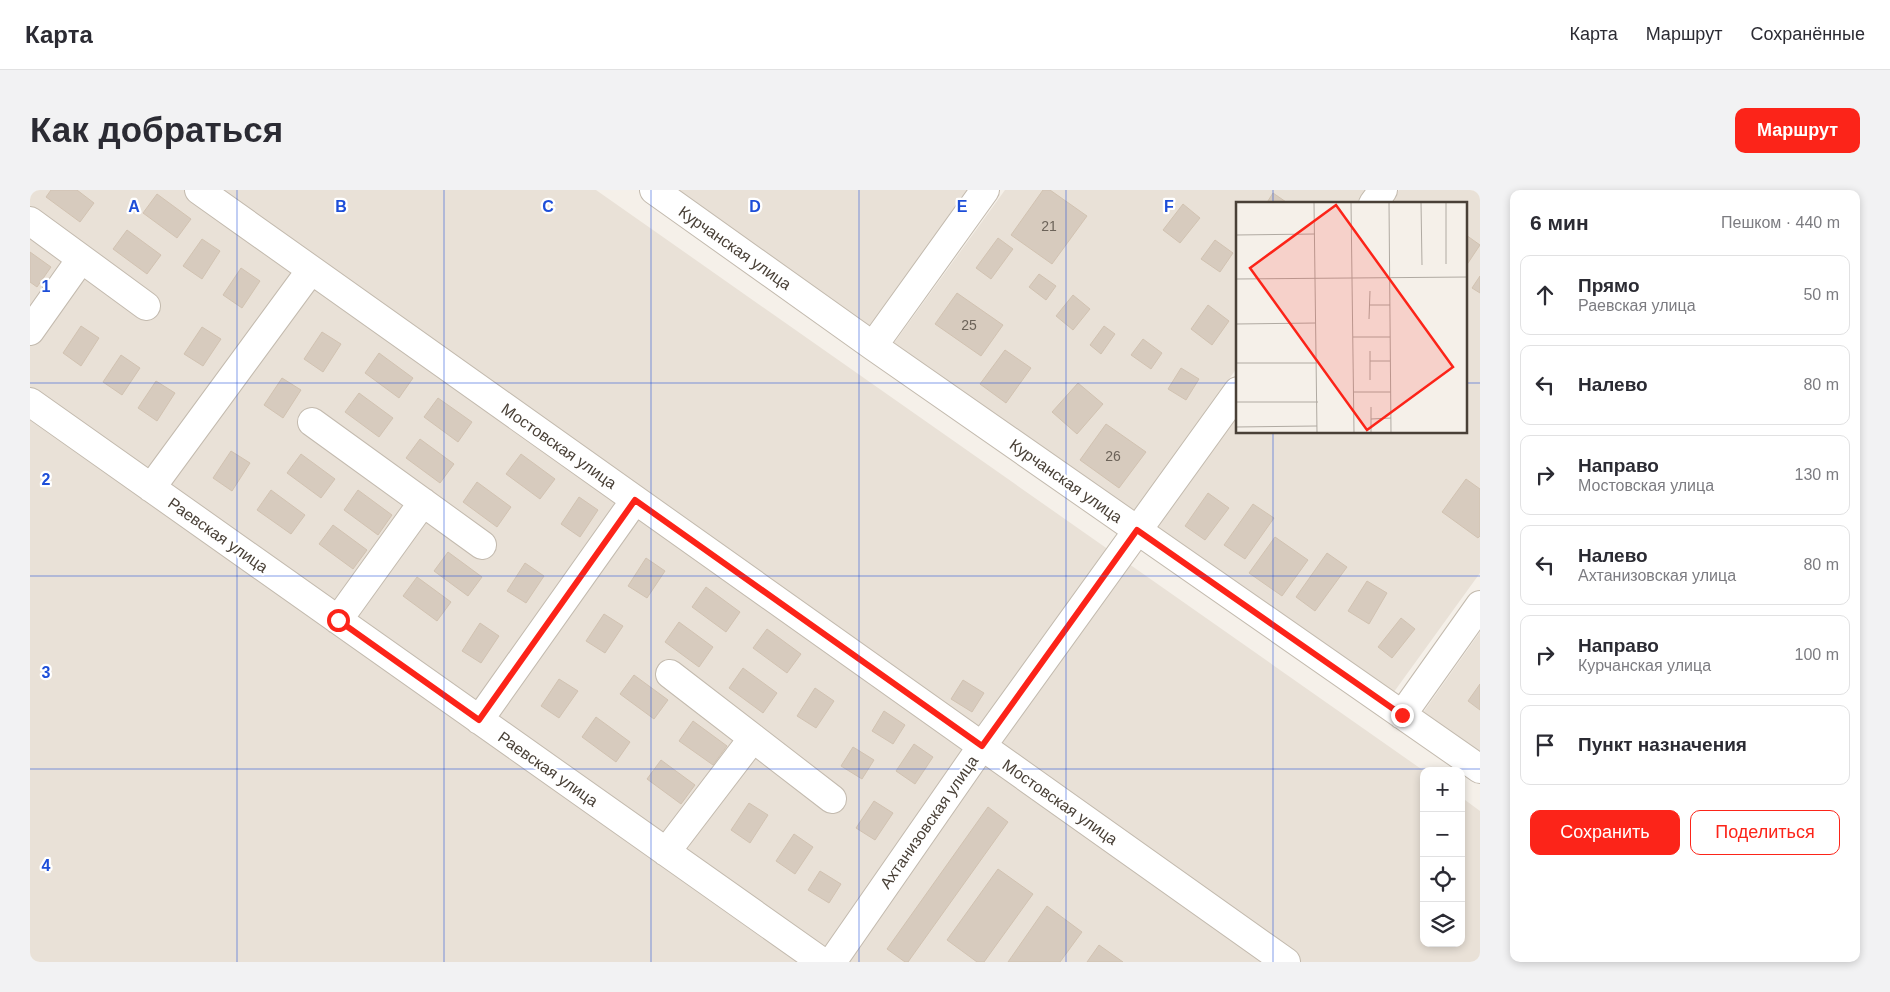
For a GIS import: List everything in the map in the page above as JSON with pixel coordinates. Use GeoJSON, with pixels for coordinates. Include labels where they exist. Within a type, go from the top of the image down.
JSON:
{"type":"FeatureCollection","features":[{"type":"Feature","properties":{"kind":"street","name":"Мостовская улица"},"geometry":{"type":"LineString","coordinates":[[199,190],[1286,962]]}},
{"type":"Feature","properties":{"kind":"street","name":"Курчанская улица"},"geometry":{"type":"LineString","coordinates":[[654,190],[873,346],[1480,769]]}},
{"type":"Feature","properties":{"kind":"street"},"geometry":{"type":"LineString","coordinates":[[873,346],[985,190]]}},
{"type":"Feature","properties":{"kind":"street"},"geometry":{"type":"LineString","coordinates":[[1374,202],[1383,190]]}},
{"type":"Feature","properties":{"kind":"street"},"geometry":{"type":"LineString","coordinates":[[30,222],[146,306]]}},
{"type":"Feature","properties":{"kind":"street"},"geometry":{"type":"LineString","coordinates":[[30,331],[81,259]]}},
{"type":"Feature","properties":{"kind":"street"},"geometry":{"type":"LineString","coordinates":[[151,488],[311,270]]}},
{"type":"Feature","properties":{"kind":"street","name":"Ахтанизовская улица"},"geometry":{"type":"LineString","coordinates":[[832,962],[982,746],[1236,394]]}},
{"type":"Feature","properties":{"kind":"street","name":"Раевская улица"},"geometry":{"type":"LineString","coordinates":[[30,402],[822,962]]}},
{"type":"Feature","properties":{"kind":"street"},"geometry":{"type":"LineString","coordinates":[[312,422],[482,545]]}},
{"type":"Feature","properties":{"kind":"street"},"geometry":{"type":"LineString","coordinates":[[479,720],[635,500]]}},
{"type":"Feature","properties":{"kind":"street"},"geometry":{"type":"LineString","coordinates":[[338,620],[423,502]]}},
{"type":"Feature","properties":{"kind":"street"},"geometry":{"type":"LineString","coordinates":[[1402,715],[1480,604]]}},
{"type":"Feature","properties":{"kind":"street"},"geometry":{"type":"LineString","coordinates":[[670,674],[832,799]]}},
{"type":"Feature","properties":{"kind":"street"},"geometry":{"type":"LineString","coordinates":[[666,852],[754,738]]}},
{"type":"Feature","properties":{"kind":"shaded area"},"geometry":{"type":"Polygon","coordinates":[[[30,190],[596,190],[1420,768],[1420,947],[1465,947],[1465,800],[1480,811],[1480,962],[30,962],[30,190]]]}},
{"type":"Feature","properties":{"kind":"shaded area"},"geometry":{"type":"Polygon","coordinates":[[[669,190],[971,190],[870,333],[669,190]]]}},
{"type":"Feature","properties":{"kind":"shaded area"},"geometry":{"type":"Polygon","coordinates":[[[1005,190],[1366,190],[1357,202],[1236,202],[1236,369],[1131,515],[894,343],[1005,190]]]}},
{"type":"Feature","properties":{"kind":"shaded area"},"geometry":{"type":"Polygon","coordinates":[[[1399,190],[1480,190],[1480,573],[1391,696],[1156,527],[1236,415],[1236,434],[1468,434],[1468,202],[1390,202],[1399,190]]]}},
{"type":"Feature","properties":{"kind":"shaded area"},"geometry":{"type":"Polygon","coordinates":[[[1480,632],[1480,755],[1422,714],[1480,632]]]}},
{"type":"Feature","properties":{"kind":"building"},"geometry":{"type":"Polygon","coordinates":[[[51,190],[77,190],[94,203],[80,222],[46,197],[51,190]]]}},
{"type":"Feature","properties":{"kind":"building"},"geometry":{"type":"Polygon","coordinates":[[[1043,190],[1050,190],[1087,216],[1052,264],[1011,235],[1043,190]]]}},
{"type":"Feature","properties":{"kind":"building"},"geometry":{"type":"Polygon","coordinates":[[[1273,193],[1286,202],[1267,202],[1273,193]]]}},
{"type":"Feature","properties":{"kind":"building"},"geometry":{"type":"Polygon","coordinates":[[[157,194],[191,219],[177,238],[143,213],[157,194]]]}},
{"type":"Feature","properties":{"kind":"building"},"geometry":{"type":"Polygon","coordinates":[[[1183,204],[1200,218],[1180,243],[1163,230],[1183,204]]]}},
{"type":"Feature","properties":{"kind":"building"},"geometry":{"type":"Polygon","coordinates":[[[127,230],[161,255],[147,274],[113,249],[127,230]]]}},
{"type":"Feature","properties":{"kind":"building"},"geometry":{"type":"Polygon","coordinates":[[[1468,236],[1480,245],[1468,263],[1468,236]]]}},
{"type":"Feature","properties":{"kind":"building"},"geometry":{"type":"Polygon","coordinates":[[[998,238],[1013,249],[991,279],[976,268],[998,238]]]}},
{"type":"Feature","properties":{"kind":"building"},"geometry":{"type":"Polygon","coordinates":[[[202,239],[220,251],[202,279],[183,266],[202,239]]]}},
{"type":"Feature","properties":{"kind":"building"},"geometry":{"type":"Polygon","coordinates":[[[1215,240],[1233,253],[1220,272],[1201,259],[1215,240]]]}},
{"type":"Feature","properties":{"kind":"building"},"geometry":{"type":"Polygon","coordinates":[[[30,252],[51,267],[37,287],[30,282],[30,252]]]}},
{"type":"Feature","properties":{"kind":"building"},"geometry":{"type":"Polygon","coordinates":[[[241,268],[260,281],[242,308],[223,295],[241,268]]]}},
{"type":"Feature","properties":{"kind":"building"},"geometry":{"type":"Polygon","coordinates":[[[1039,274],[1056,286],[1046,300],[1029,287],[1039,274]]]}},
{"type":"Feature","properties":{"kind":"building"},"geometry":{"type":"Polygon","coordinates":[[[1480,276],[1480,293],[1472,288],[1480,276]]]}},
{"type":"Feature","properties":{"kind":"building"},"geometry":{"type":"Polygon","coordinates":[[[957,293],[1003,325],[981,356],[935,324],[957,293]]]}},
{"type":"Feature","properties":{"kind":"building"},"geometry":{"type":"Polygon","coordinates":[[[1073,295],[1090,309],[1073,330],[1056,316],[1073,295]]]}},
{"type":"Feature","properties":{"kind":"building"},"geometry":{"type":"Polygon","coordinates":[[[1208,305],[1229,321],[1212,345],[1191,329],[1208,305]]]}},
{"type":"Feature","properties":{"kind":"building"},"geometry":{"type":"Polygon","coordinates":[[[81,326],[99,338],[81,366],[63,353],[81,326]]]}},
{"type":"Feature","properties":{"kind":"building"},"geometry":{"type":"Polygon","coordinates":[[[1104,326],[1115,334],[1101,354],[1090,345],[1104,326]]]}},
{"type":"Feature","properties":{"kind":"building"},"geometry":{"type":"Polygon","coordinates":[[[202,327],[221,339],[203,366],[184,354],[202,327]]]}},
{"type":"Feature","properties":{"kind":"building"},"geometry":{"type":"Polygon","coordinates":[[[322,332],[341,344],[323,372],[304,359],[322,332]]]}},
{"type":"Feature","properties":{"kind":"building"},"geometry":{"type":"Polygon","coordinates":[[[1143,339],[1162,353],[1151,369],[1131,355],[1143,339]]]}},
{"type":"Feature","properties":{"kind":"building"},"geometry":{"type":"Polygon","coordinates":[[[1005,350],[1031,368],[1006,403],[980,384],[1005,350]]]}},
{"type":"Feature","properties":{"kind":"building"},"geometry":{"type":"Polygon","coordinates":[[[379,353],[413,378],[399,398],[365,373],[379,353]]]}},
{"type":"Feature","properties":{"kind":"building"},"geometry":{"type":"Polygon","coordinates":[[[121,355],[140,368],[122,395],[103,382],[121,355]]]}},
{"type":"Feature","properties":{"kind":"building"},"geometry":{"type":"Polygon","coordinates":[[[1181,368],[1199,379],[1186,400],[1168,389],[1181,368]]]}},
{"type":"Feature","properties":{"kind":"building"},"geometry":{"type":"Polygon","coordinates":[[[282,378],[301,390],[283,418],[264,405],[282,378]]]}},
{"type":"Feature","properties":{"kind":"building"},"geometry":{"type":"Polygon","coordinates":[[[156,381],[175,393],[157,421],[138,408],[156,381]]]}},
{"type":"Feature","properties":{"kind":"building"},"geometry":{"type":"Polygon","coordinates":[[[1078,383],[1103,404],[1077,434],[1052,412],[1078,383]]]}},
{"type":"Feature","properties":{"kind":"building"},"geometry":{"type":"Polygon","coordinates":[[[359,393],[393,418],[379,437],[345,412],[359,393]]]}},
{"type":"Feature","properties":{"kind":"building"},"geometry":{"type":"Polygon","coordinates":[[[438,398],[472,422],[458,442],[424,417],[438,398]]]}},
{"type":"Feature","properties":{"kind":"building"},"geometry":{"type":"Polygon","coordinates":[[[1106,424],[1146,452],[1119,488],[1080,460],[1106,424]]]}},
{"type":"Feature","properties":{"kind":"building"},"geometry":{"type":"Polygon","coordinates":[[[420,439],[454,464],[440,483],[406,458],[420,439]]]}},
{"type":"Feature","properties":{"kind":"building"},"geometry":{"type":"Polygon","coordinates":[[[231,451],[250,463],[232,491],[213,478],[231,451]]]}},
{"type":"Feature","properties":{"kind":"building"},"geometry":{"type":"Polygon","coordinates":[[[301,454],[335,479],[321,498],[287,473],[301,454]]]}},
{"type":"Feature","properties":{"kind":"building"},"geometry":{"type":"Polygon","coordinates":[[[521,454],[555,479],[540,499],[506,474],[521,454]]]}},
{"type":"Feature","properties":{"kind":"building"},"geometry":{"type":"Polygon","coordinates":[[[1466,479],[1480,489],[1480,536],[1478,538],[1442,512],[1466,479]]]}},
{"type":"Feature","properties":{"kind":"building"},"geometry":{"type":"Polygon","coordinates":[[[477,482],[511,507],[497,527],[463,502],[477,482]]]}},
{"type":"Feature","properties":{"kind":"building"},"geometry":{"type":"Polygon","coordinates":[[[271,490],[305,515],[291,534],[257,510],[271,490]]]}},
{"type":"Feature","properties":{"kind":"building"},"geometry":{"type":"Polygon","coordinates":[[[358,490],[392,515],[378,535],[344,510],[358,490]]]}},
{"type":"Feature","properties":{"kind":"building"},"geometry":{"type":"Polygon","coordinates":[[[1208,493],[1229,508],[1205,540],[1185,526],[1208,493]]]}},
{"type":"Feature","properties":{"kind":"building"},"geometry":{"type":"Polygon","coordinates":[[[579,497],[598,510],[580,537],[561,524],[579,497]]]}},
{"type":"Feature","properties":{"kind":"building"},"geometry":{"type":"Polygon","coordinates":[[[1253,504],[1274,518],[1245,559],[1224,545],[1253,504]]]}},
{"type":"Feature","properties":{"kind":"building"},"geometry":{"type":"Polygon","coordinates":[[[333,525],[367,550],[353,569],[319,544],[333,525]]]}},
{"type":"Feature","properties":{"kind":"building"},"geometry":{"type":"Polygon","coordinates":[[[1275,537],[1308,560],[1282,596],[1249,573],[1275,537]]]}},
{"type":"Feature","properties":{"kind":"building"},"geometry":{"type":"Polygon","coordinates":[[[448,552],[482,577],[468,596],[434,571],[448,552]]]}},
{"type":"Feature","properties":{"kind":"building"},"geometry":{"type":"Polygon","coordinates":[[[1327,553],[1347,567],[1315,611],[1296,597],[1327,553]]]}},
{"type":"Feature","properties":{"kind":"building"},"geometry":{"type":"Polygon","coordinates":[[[646,558],[665,571],[647,598],[628,586],[646,558]]]}},
{"type":"Feature","properties":{"kind":"building"},"geometry":{"type":"Polygon","coordinates":[[[525,563],[544,576],[526,603],[507,591],[525,563]]]}},
{"type":"Feature","properties":{"kind":"building"},"geometry":{"type":"Polygon","coordinates":[[[417,577],[451,602],[437,621],[403,596],[417,577]]]}},
{"type":"Feature","properties":{"kind":"building"},"geometry":{"type":"Polygon","coordinates":[[[1367,581],[1387,593],[1369,624],[1348,611],[1367,581]]]}},
{"type":"Feature","properties":{"kind":"building"},"geometry":{"type":"Polygon","coordinates":[[[706,587],[740,612],[726,632],[692,607],[706,587]]]}},
{"type":"Feature","properties":{"kind":"building"},"geometry":{"type":"Polygon","coordinates":[[[604,614],[623,626],[605,653],[586,641],[604,614]]]}},
{"type":"Feature","properties":{"kind":"building"},"geometry":{"type":"Polygon","coordinates":[[[1401,618],[1415,629],[1392,658],[1378,647],[1401,618]]]}},
{"type":"Feature","properties":{"kind":"building"},"geometry":{"type":"Polygon","coordinates":[[[679,622],[713,647],[699,667],[665,642],[679,622]]]}},
{"type":"Feature","properties":{"kind":"building"},"geometry":{"type":"Polygon","coordinates":[[[480,623],[499,636],[481,663],[462,651],[480,623]]]}},
{"type":"Feature","properties":{"kind":"building"},"geometry":{"type":"Polygon","coordinates":[[[767,629],[801,654],[787,673],[753,648],[767,629]]]}},
{"type":"Feature","properties":{"kind":"building"},"geometry":{"type":"Polygon","coordinates":[[[743,668],[777,693],[763,713],[729,688],[743,668]]]}},
{"type":"Feature","properties":{"kind":"building"},"geometry":{"type":"Polygon","coordinates":[[[634,675],[668,700],[654,719],[620,694],[634,675]]]}},
{"type":"Feature","properties":{"kind":"building"},"geometry":{"type":"Polygon","coordinates":[[[559,679],[578,691],[559,718],[541,706],[559,679]]]}},
{"type":"Feature","properties":{"kind":"building"},"geometry":{"type":"Polygon","coordinates":[[[963,680],[984,693],[972,712],[951,699],[963,680]]]}},
{"type":"Feature","properties":{"kind":"building"},"geometry":{"type":"Polygon","coordinates":[[[1480,684],[1480,710],[1468,701],[1480,684]]]}},
{"type":"Feature","properties":{"kind":"building"},"geometry":{"type":"Polygon","coordinates":[[[815,688],[834,701],[816,728],[797,716],[815,688]]]}},
{"type":"Feature","properties":{"kind":"building"},"geometry":{"type":"Polygon","coordinates":[[[884,711],[905,725],[893,744],[872,731],[884,711]]]}},
{"type":"Feature","properties":{"kind":"building"},"geometry":{"type":"Polygon","coordinates":[[[596,717],[630,742],[616,762],[582,737],[596,717]]]}},
{"type":"Feature","properties":{"kind":"building"},"geometry":{"type":"Polygon","coordinates":[[[693,721],[727,746],[713,765],[679,741],[693,721]]]}},
{"type":"Feature","properties":{"kind":"building"},"geometry":{"type":"Polygon","coordinates":[[[914,744],[933,757],[915,784],[896,771],[914,744]]]}},
{"type":"Feature","properties":{"kind":"building"},"geometry":{"type":"Polygon","coordinates":[[[853,747],[874,760],[862,779],[841,766],[853,747]]]}},
{"type":"Feature","properties":{"kind":"building"},"geometry":{"type":"Polygon","coordinates":[[[661,760],[695,785],[681,804],[647,779],[661,760]]]}},
{"type":"Feature","properties":{"kind":"building"},"geometry":{"type":"Polygon","coordinates":[[[874,801],[893,813],[875,840],[856,828],[874,801]]]}},
{"type":"Feature","properties":{"kind":"building"},"geometry":{"type":"Polygon","coordinates":[[[749,803],[768,815],[750,843],[731,830],[749,803]]]}},
{"type":"Feature","properties":{"kind":"building"},"geometry":{"type":"Polygon","coordinates":[[[988,807],[1008,822],[908,962],[905,962],[887,949],[988,807]]]}},
{"type":"Feature","properties":{"kind":"building"},"geometry":{"type":"Polygon","coordinates":[[[794,834],[813,847],[795,874],[776,861],[794,834]]]}},
{"type":"Feature","properties":{"kind":"building"},"geometry":{"type":"Polygon","coordinates":[[[998,869],[1033,894],[984,962],[977,962],[947,940],[998,869]]]}},
{"type":"Feature","properties":{"kind":"building"},"geometry":{"type":"Polygon","coordinates":[[[820,871],[841,884],[829,903],[808,890],[820,871]]]}},
{"type":"Feature","properties":{"kind":"building"},"geometry":{"type":"Polygon","coordinates":[[[1047,906],[1082,932],[1060,962],[1008,962],[1047,906]]]}},
{"type":"Feature","properties":{"kind":"building"},"geometry":{"type":"Polygon","coordinates":[[[1099,945],[1123,962],[1087,962],[1099,945]]]}},
{"type":"Feature","properties":{"kind":"route"},"geometry":{"type":"LineString","coordinates":[[338,620],[479,720],[635,500],[982,746],[1137,530],[1402,715]]}}]}
